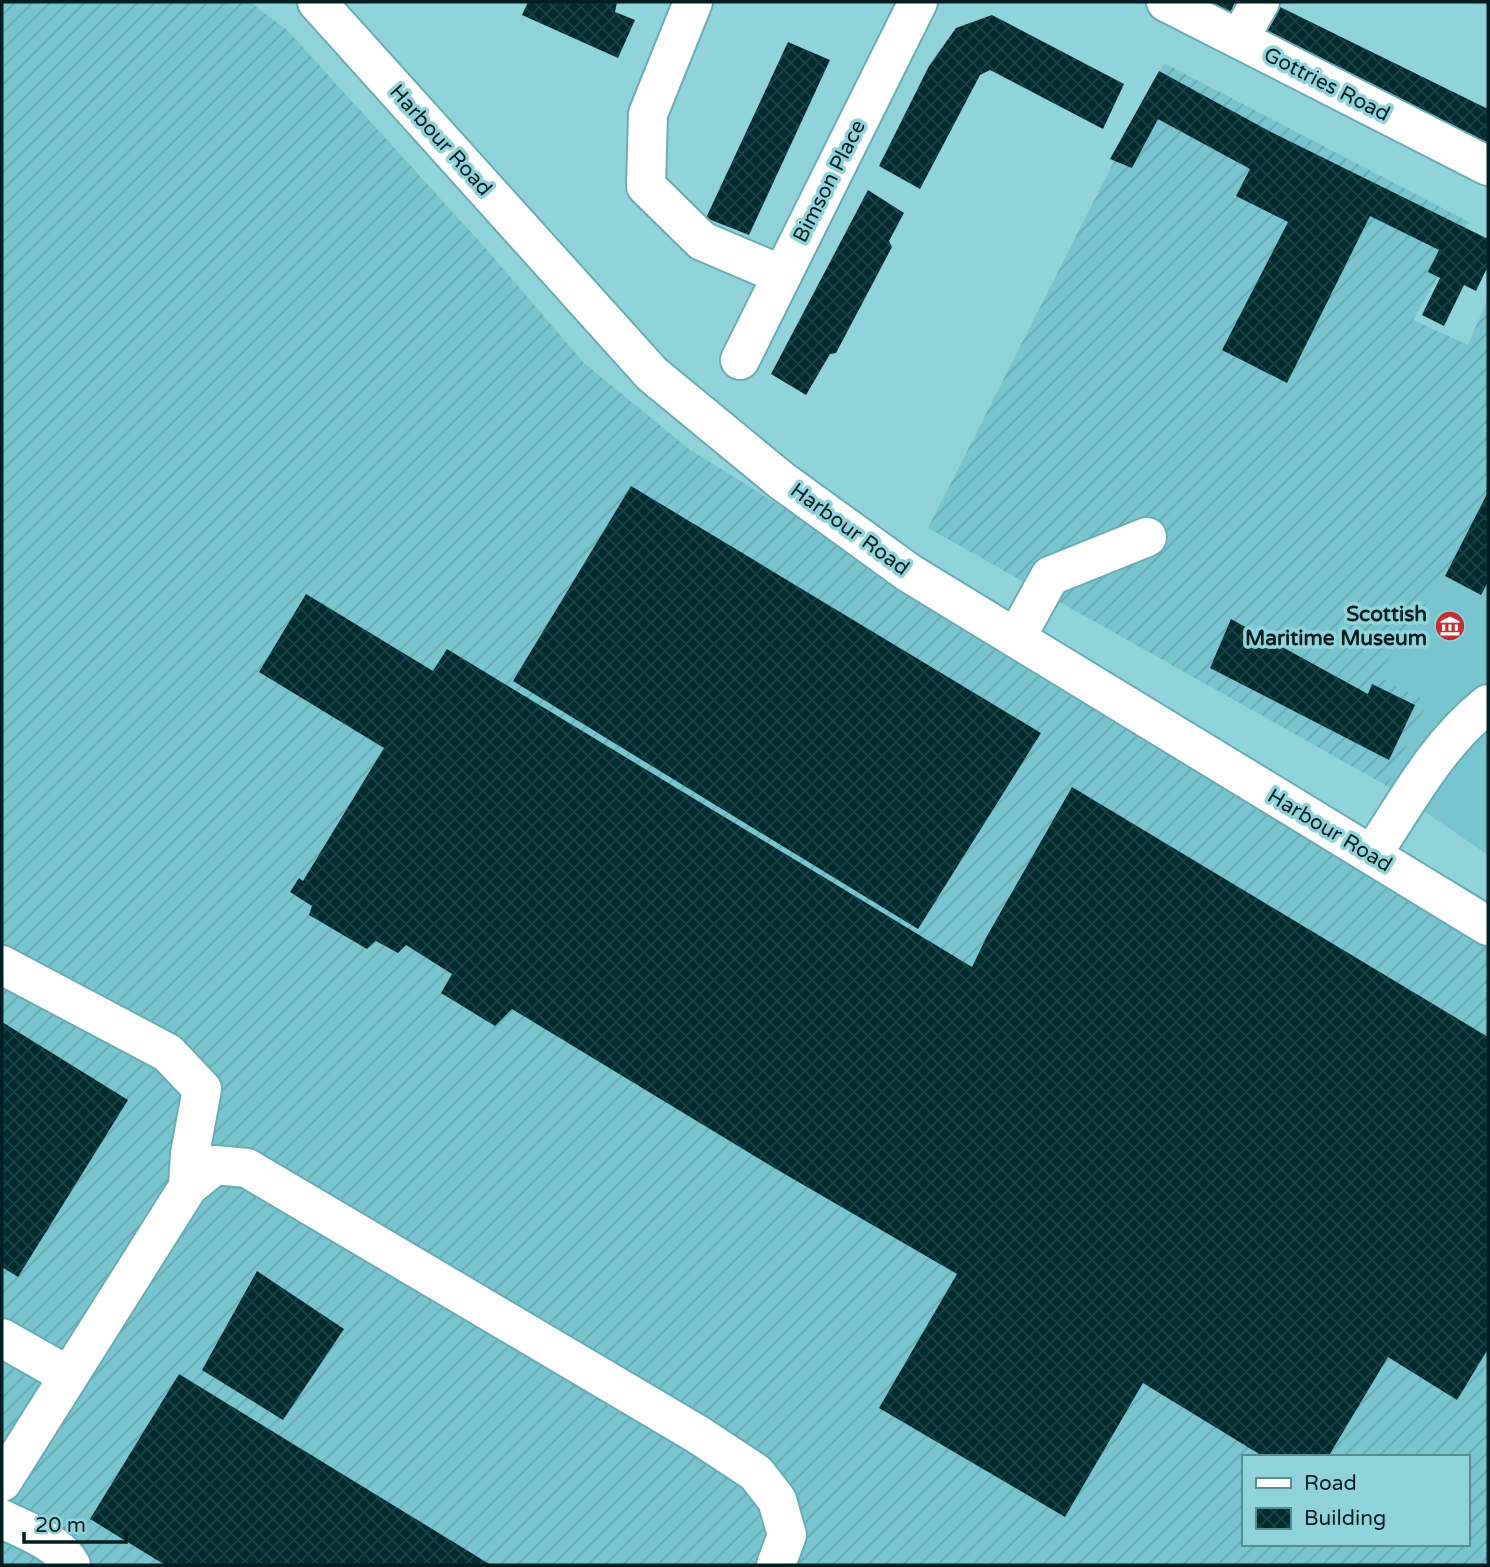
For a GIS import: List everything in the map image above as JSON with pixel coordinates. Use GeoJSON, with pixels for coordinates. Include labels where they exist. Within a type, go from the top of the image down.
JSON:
{"type":"FeatureCollection","features":[{"type":"Feature","properties":{"kind":"street","name":"Harbour Road"},"geometry":{"type":"LineString","coordinates":[[317,2],[652,374],[782,481],[909,573],[1488,926]]}},
{"type":"Feature","properties":{"kind":"street"},"geometry":{"type":"LineString","coordinates":[[693,2],[648,114],[646,186],[702,242],[782,275]]}},
{"type":"Feature","properties":{"kind":"street","name":"Bimson Place"},"geometry":{"type":"LineString","coordinates":[[740,360],[918,2]]}},
{"type":"Feature","properties":{"kind":"street","name":"Gottries Road"},"geometry":{"type":"LineString","coordinates":[[1166,2],[1488,166]]}},
{"type":"Feature","properties":{"kind":"street"},"geometry":{"type":"LineString","coordinates":[[1239,39],[1260,2]]}},
{"type":"Feature","properties":{"kind":"street"},"geometry":{"type":"LineString","coordinates":[[1016,638],[1050,576],[1147,537]]}},
{"type":"Feature","properties":{"kind":"street"},"geometry":{"type":"LineString","coordinates":[[1372,855],[1434,761],[1488,704]]}},
{"type":"Feature","properties":{"kind":"street"},"geometry":{"type":"LineString","coordinates":[[2,965],[168,1054],[202,1089],[190,1154],[188,1187]]}},
{"type":"Feature","properties":{"kind":"street"},"geometry":{"type":"LineString","coordinates":[[2,1482],[188,1187],[215,1166],[247,1168],[697,1434],[756,1473],[777,1500],[787,1535],[776,1565]]}},
{"type":"Feature","properties":{"kind":"street"},"geometry":{"type":"LineString","coordinates":[[2,1338],[69,1376]]}},
{"type":"Feature","properties":{"kind":"street"},"geometry":{"type":"LineString","coordinates":[[2,1519],[52,1545],[71,1565]]}},
{"type":"Feature","properties":{"kind":"shaded area"},"geometry":{"type":"Polygon","coordinates":[[[2,2],[250,2],[288,31],[488,251],[584,363],[689,449],[1488,946],[1488,1565],[2,1565],[2,2]]]}},
{"type":"Feature","properties":{"kind":"shaded area"},"geometry":{"type":"Polygon","coordinates":[[[1164,63],[1469,222],[1413,320],[1468,345],[1488,299],[1488,492],[1445,576],[1377,676],[1428,702],[1387,786],[928,528],[1164,63]]]}},
{"type":"Feature","properties":{"kind":"shaded area","name":"Scottish Maritime Museum"},"geometry":{"type":"Polygon","coordinates":[[[1488,492],[1488,855],[1387,786],[1428,702],[1376,676],[1445,576],[1488,492]]]}},
{"type":"Feature","properties":{"kind":"building"},"geometry":{"type":"Polygon","coordinates":[[[528,2],[617,2],[615,12],[635,20],[618,58],[522,15],[528,2]]]}},
{"type":"Feature","properties":{"kind":"building"},"geometry":{"type":"Polygon","coordinates":[[[1198,2],[1235,2],[1228,18],[1198,2]]]}},
{"type":"Feature","properties":{"kind":"building"},"geometry":{"type":"Polygon","coordinates":[[[1274,4],[1488,109],[1488,153],[1255,42],[1274,4]]]}},
{"type":"Feature","properties":{"kind":"building"},"geometry":{"type":"Polygon","coordinates":[[[992,15],[1124,84],[1103,129],[990,70],[980,75],[920,189],[879,166],[929,66],[956,28],[992,15]]]}},
{"type":"Feature","properties":{"kind":"building"},"geometry":{"type":"Polygon","coordinates":[[[788,42],[830,60],[749,235],[706,218],[788,42]]]}},
{"type":"Feature","properties":{"kind":"building"},"geometry":{"type":"Polygon","coordinates":[[[1159,71],[1269,131],[1488,239],[1488,266],[1476,291],[1464,285],[1444,326],[1422,315],[1440,278],[1428,272],[1439,250],[1370,216],[1287,383],[1222,350],[1288,222],[1236,196],[1250,169],[1158,119],[1132,168],[1110,159],[1159,71]]]}},
{"type":"Feature","properties":{"kind":"building"},"geometry":{"type":"Polygon","coordinates":[[[868,190],[904,213],[889,241],[892,247],[836,353],[830,354],[806,395],[771,374],[868,190]]]}},
{"type":"Feature","properties":{"kind":"building"},"geometry":{"type":"Polygon","coordinates":[[[631,486],[1041,733],[918,929],[513,681],[631,486]]]}},
{"type":"Feature","properties":{"kind":"building"},"geometry":{"type":"Polygon","coordinates":[[[1488,492],[1488,582],[1481,595],[1445,576],[1488,492]]]}},
{"type":"Feature","properties":{"kind":"building"},"geometry":{"type":"Polygon","coordinates":[[[306,594],[433,671],[447,649],[972,967],[1072,787],[1488,1037],[1488,1349],[1457,1400],[1388,1357],[1329,1455],[1261,1455],[1143,1383],[1065,1517],[879,1408],[957,1274],[776,1169],[512,1009],[495,1026],[441,993],[452,974],[406,945],[398,953],[376,941],[367,949],[309,915],[312,906],[290,892],[299,878],[303,881],[384,748],[259,672],[306,594]]]}},
{"type":"Feature","properties":{"kind":"building"},"geometry":{"type":"Polygon","coordinates":[[[1231,619],[1368,694],[1372,684],[1415,705],[1389,760],[1210,668],[1231,619]]]}},
{"type":"Feature","properties":{"kind":"building"},"geometry":{"type":"Polygon","coordinates":[[[2,1022],[128,1100],[18,1277],[2,1267],[2,1022]]]}},
{"type":"Feature","properties":{"kind":"building"},"geometry":{"type":"Polygon","coordinates":[[[257,1271],[344,1329],[283,1420],[202,1370],[257,1271]]]}},
{"type":"Feature","properties":{"kind":"building"},"geometry":{"type":"Polygon","coordinates":[[[179,1374],[491,1565],[165,1565],[90,1519],[179,1374]]]}},
{"type":"Feature","properties":{"kind":"place","name":"Scottish Maritime Museum"},"geometry":{"type":"Point","coordinates":[1450,626]}}]}
